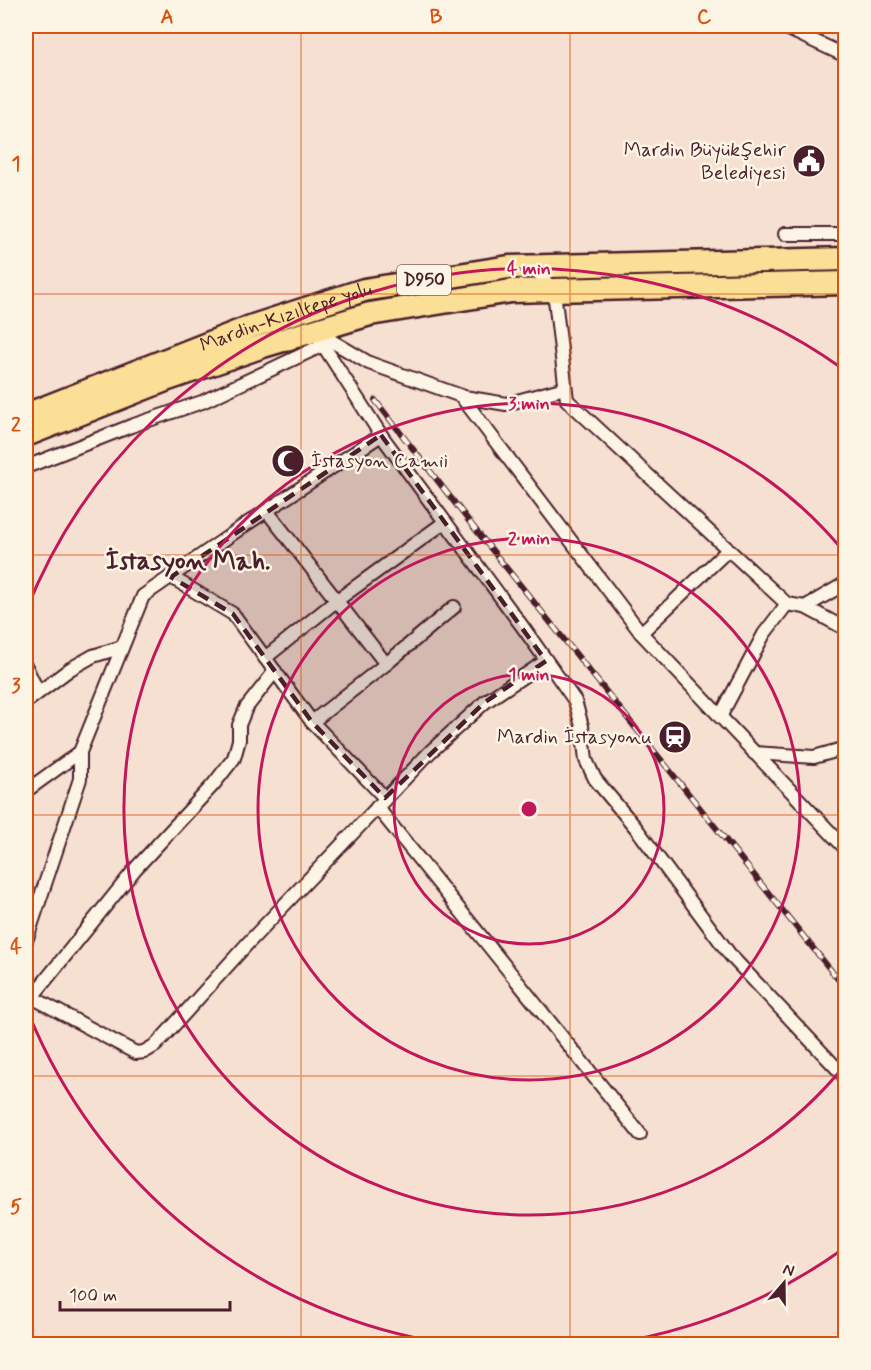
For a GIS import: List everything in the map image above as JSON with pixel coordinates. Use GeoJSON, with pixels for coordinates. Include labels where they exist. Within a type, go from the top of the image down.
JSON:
{"type":"FeatureCollection","features":[{"type":"Feature","properties":{"kind":"highway","name":"Mardin-Kızıltepe yolu"},"geometry":{"type":"LineString","coordinates":[[26,415],[253,326],[364,290],[509,267],[846,259]]}},
{"type":"Feature","properties":{"kind":"highway","name":"Mardin-Kızıltepe yolu"},"geometry":{"type":"LineString","coordinates":[[26,435],[168,379],[263,346],[318,338],[370,314],[511,291],[846,283]]}},
{"type":"Feature","properties":{"kind":"street"},"geometry":{"type":"LineString","coordinates":[[782,26],[846,56]]}},
{"type":"Feature","properties":{"kind":"street"},"geometry":{"type":"LineString","coordinates":[[785,234],[846,234]]}},
{"type":"Feature","properties":{"kind":"street"},"geometry":{"type":"LineString","coordinates":[[532,266],[554,291],[567,400],[787,604],[805,608],[846,629]]}},
{"type":"Feature","properties":{"kind":"street"},"geometry":{"type":"LineString","coordinates":[[318,338],[369,363],[461,396],[506,404],[565,388]]}},
{"type":"Feature","properties":{"kind":"street"},"geometry":{"type":"LineString","coordinates":[[318,338],[381,435],[575,702],[582,726],[586,760],[595,779],[636,828],[731,956],[846,1078]]}},
{"type":"Feature","properties":{"kind":"street"},"geometry":{"type":"LineString","coordinates":[[26,467],[202,402],[318,338]]}},
{"type":"Feature","properties":{"kind":"street"},"geometry":{"type":"LineString","coordinates":[[461,396],[641,633],[846,849]]}},
{"type":"Feature","properties":{"kind":"street"},"geometry":{"type":"LineString","coordinates":[[26,940],[80,778],[80,752],[143,596],[381,435]]}},
{"type":"Feature","properties":{"kind":"street"},"geometry":{"type":"LineString","coordinates":[[267,511],[386,664]]}},
{"type":"Feature","properties":{"kind":"street"},"geometry":{"type":"LineString","coordinates":[[265,658],[336,602],[445,522]]}},
{"type":"Feature","properties":{"kind":"street"},"geometry":{"type":"LineString","coordinates":[[641,633],[729,550]]}},
{"type":"Feature","properties":{"kind":"street"},"geometry":{"type":"LineString","coordinates":[[171,577],[233,614],[312,722],[381,803],[640,1134]]}},
{"type":"Feature","properties":{"kind":"street"},"geometry":{"type":"LineString","coordinates":[[805,608],[846,583]]}},
{"type":"Feature","properties":{"kind":"street"},"geometry":{"type":"LineString","coordinates":[[720,717],[764,634],[787,604]]}},
{"type":"Feature","properties":{"kind":"street"},"geometry":{"type":"LineString","coordinates":[[312,722],[454,607]]}},
{"type":"Feature","properties":{"kind":"street"},"geometry":{"type":"LineString","coordinates":[[26,702],[70,669],[93,656],[122,647]]}},
{"type":"Feature","properties":{"kind":"street"},"geometry":{"type":"LineString","coordinates":[[275,670],[246,708],[239,725],[234,758],[213,785],[136,868],[29,995],[136,1053],[144,1052],[156,1045],[248,943],[430,752],[485,702],[546,661]]}},
{"type":"Feature","properties":{"kind":"street"},"geometry":{"type":"LineString","coordinates":[[26,666],[38,692]]}},
{"type":"Feature","properties":{"kind":"street"},"geometry":{"type":"LineString","coordinates":[[754,753],[814,757],[846,748]]}},
{"type":"Feature","properties":{"kind":"street"},"geometry":{"type":"LineString","coordinates":[[26,791],[80,752]]}},
{"type":"Feature","properties":{"kind":"highlighted area"},"geometry":{"type":"Polygon","coordinates":[[[381,435],[546,661],[485,702],[385,798],[312,722],[233,614],[171,577],[381,435]]]}},
{"type":"Feature","properties":{"kind":"railway"},"geometry":{"type":"LineString","coordinates":[[375,400],[475,529],[846,989]]}},
{"type":"Feature","properties":{"kind":"place","name":"Mardin Büyükşehir Belediyesi"},"geometry":{"type":"Point","coordinates":[809,161]}},
{"type":"Feature","properties":{"kind":"place","name":"İstasyon Camii"},"geometry":{"type":"Point","coordinates":[288,461]}},
{"type":"Feature","properties":{"kind":"place","name":"Mardin İstasyonu"},"geometry":{"type":"Point","coordinates":[675,737]}},
{"type":"Feature","properties":{"kind":"district","name":"İstasyon Mah."},"geometry":{"type":"Point","coordinates":[188,562]}}]}
